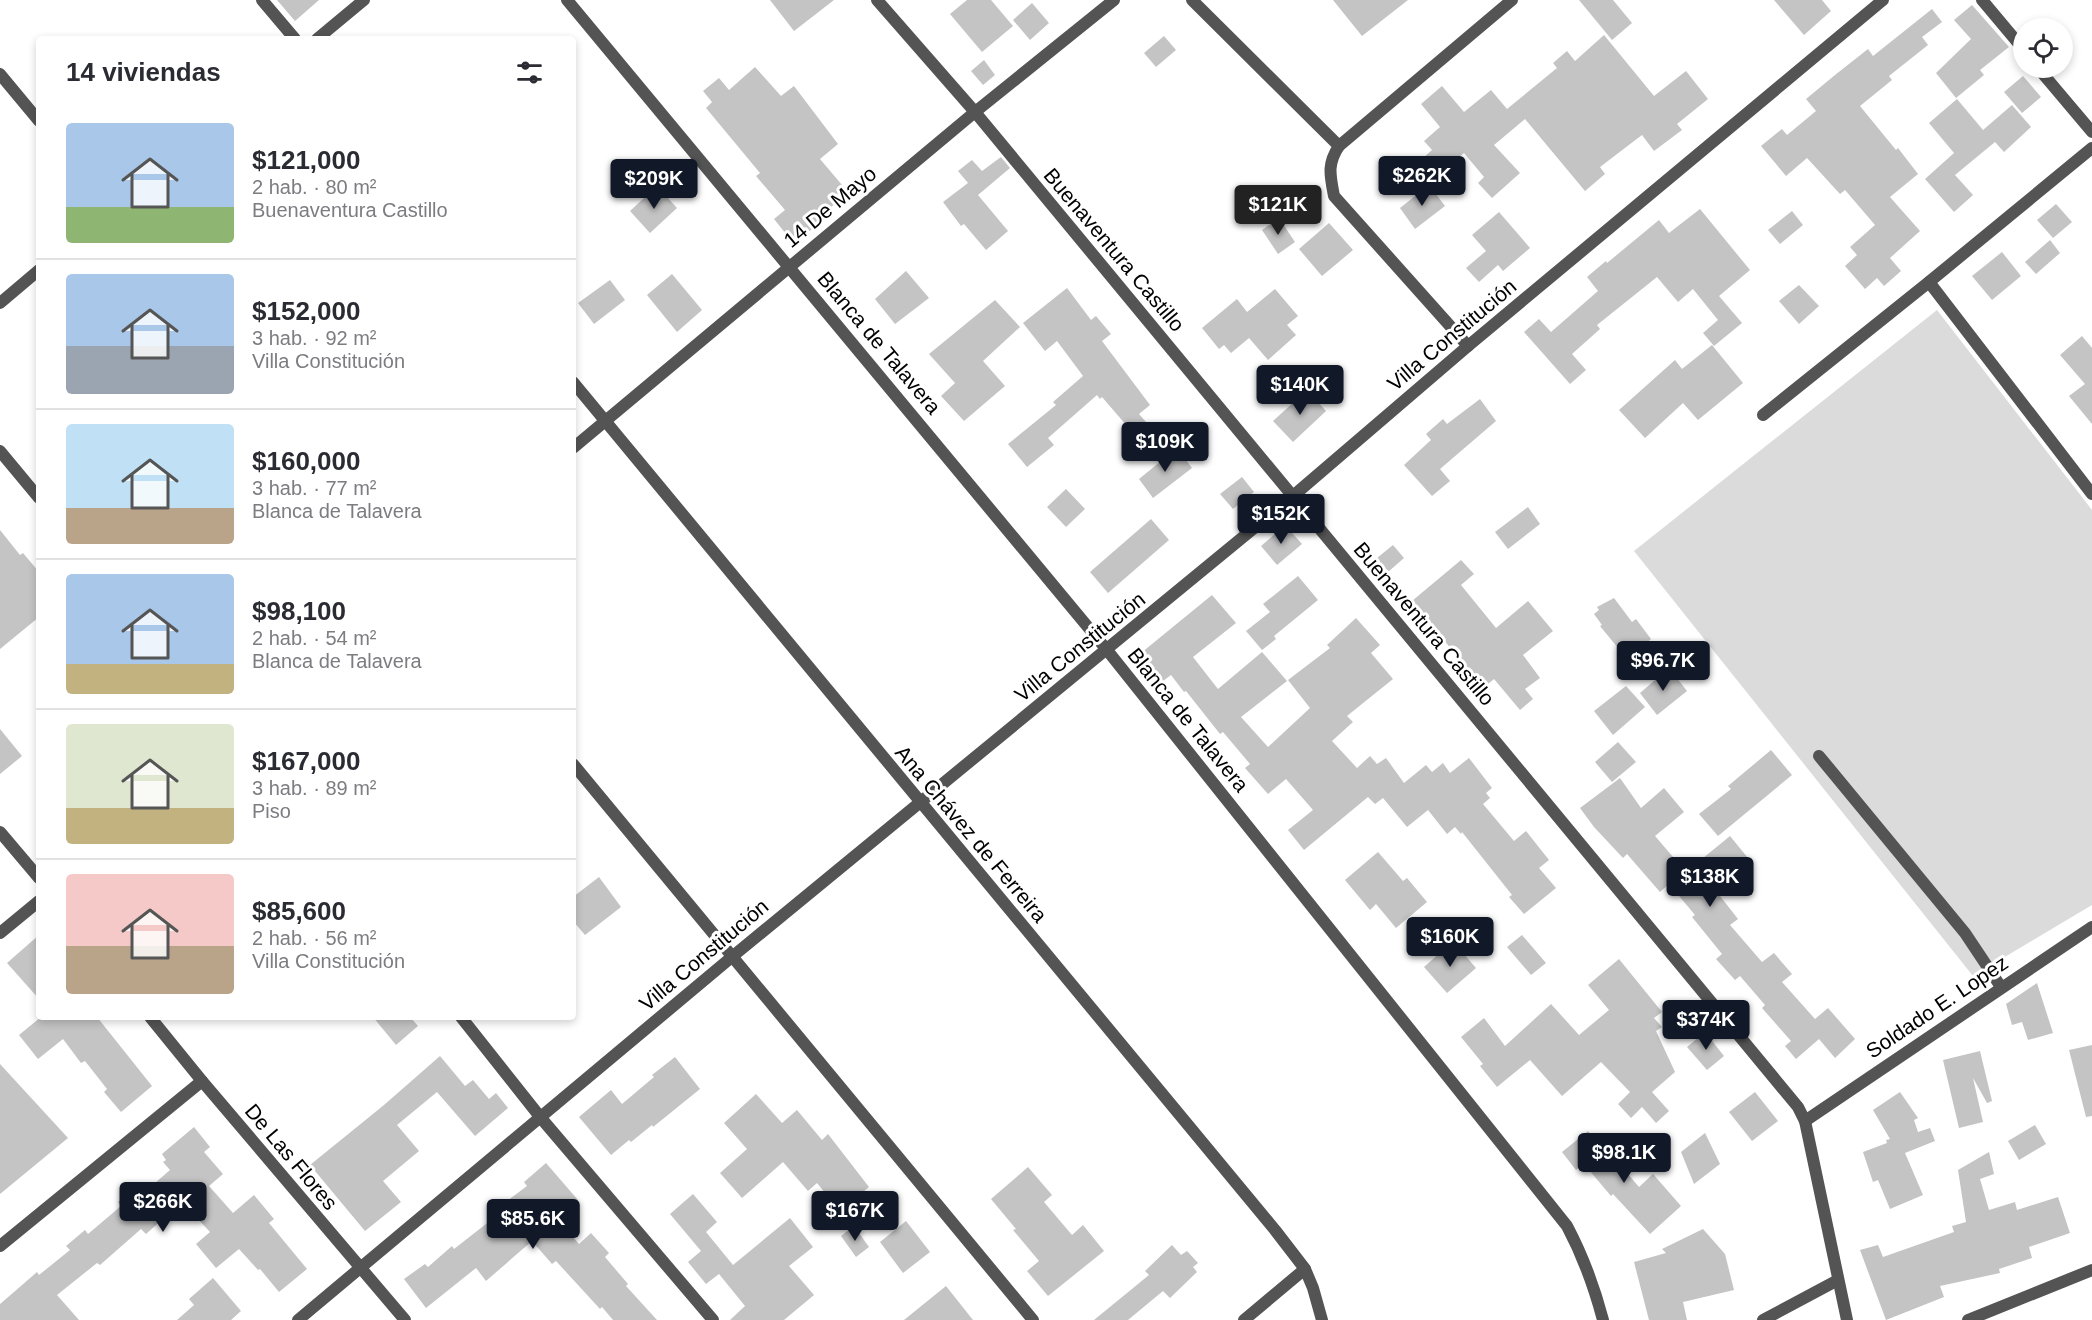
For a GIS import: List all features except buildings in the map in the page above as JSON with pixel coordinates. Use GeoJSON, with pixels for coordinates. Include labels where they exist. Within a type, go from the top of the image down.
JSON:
{"type":"FeatureCollection","features":[{"type":"Feature","properties":{"kind":"street"},"geometry":{"type":"LineString","coordinates":[[262,0],[292,36]]}},
{"type":"Feature","properties":{"kind":"street"},"geometry":{"type":"LineString","coordinates":[[321,36],[364,0]]}},
{"type":"Feature","properties":{"kind":"street","name":"Blanca de Talavera"},"geometry":{"type":"LineString","coordinates":[[567,0],[1107,650],[1567,1226],[1593,1282],[1603,1320]]}},
{"type":"Feature","properties":{"kind":"street","name":"Buenaventura Castillo"},"geometry":{"type":"LineString","coordinates":[[877,0],[975,112],[1798,1107],[1805,1121],[1847,1320]]}},
{"type":"Feature","properties":{"kind":"street","name":"14 De Mayo"},"geometry":{"type":"LineString","coordinates":[[576,445],[975,112],[1114,0]]}},
{"type":"Feature","properties":{"kind":"street"},"geometry":{"type":"LineString","coordinates":[[1192,0],[1339,146]]}},
{"type":"Feature","properties":{"kind":"street"},"geometry":{"type":"LineString","coordinates":[[1468,346],[1334,196],[1330,174],[1331,157],[1339,146],[1512,0]]}},
{"type":"Feature","properties":{"kind":"street","name":"Villa Constitución"},"geometry":{"type":"LineString","coordinates":[[298,1320],[733,956],[1293,496],[1468,346],[1883,0]]}},
{"type":"Feature","properties":{"kind":"street"},"geometry":{"type":"LineString","coordinates":[[1982,0],[2013,37]]}},
{"type":"Feature","properties":{"kind":"street"},"geometry":{"type":"LineString","coordinates":[[0,74],[36,117]]}},
{"type":"Feature","properties":{"kind":"street"},"geometry":{"type":"LineString","coordinates":[[2046,78],[2092,132]]}},
{"type":"Feature","properties":{"kind":"street"},"geometry":{"type":"LineString","coordinates":[[1763,415],[2092,148]]}},
{"type":"Feature","properties":{"kind":"street"},"geometry":{"type":"LineString","coordinates":[[0,303],[36,273]]}},
{"type":"Feature","properties":{"kind":"street"},"geometry":{"type":"LineString","coordinates":[[1929,282],[2092,494]]}},
{"type":"Feature","properties":{"kind":"street","name":"Ana Chávez de Ferreira"},"geometry":{"type":"LineString","coordinates":[[576,386],[1305,1269],[1322,1320]]}},
{"type":"Feature","properties":{"kind":"street"},"geometry":{"type":"LineString","coordinates":[[0,451],[36,494]]}},
{"type":"Feature","properties":{"kind":"street"},"geometry":{"type":"LineString","coordinates":[[1819,756],[1965,933],[2001,987]]}},
{"type":"Feature","properties":{"kind":"street"},"geometry":{"type":"LineString","coordinates":[[576,768],[1033,1320]]}},
{"type":"Feature","properties":{"kind":"street"},"geometry":{"type":"LineString","coordinates":[[0,832],[36,874]]}},
{"type":"Feature","properties":{"kind":"street"},"geometry":{"type":"LineString","coordinates":[[0,933],[36,903]]}},
{"type":"Feature","properties":{"kind":"street","name":"Soldado E. Lopez"},"geometry":{"type":"LineString","coordinates":[[1805,1121],[2092,927]]}},
{"type":"Feature","properties":{"kind":"street","name":"De Las Flores"},"geometry":{"type":"LineString","coordinates":[[152,1020],[201,1081],[405,1320]]}},
{"type":"Feature","properties":{"kind":"street"},"geometry":{"type":"LineString","coordinates":[[462,1020],[541,1118],[713,1320]]}},
{"type":"Feature","properties":{"kind":"street"},"geometry":{"type":"LineString","coordinates":[[0,1246],[201,1081]]}},
{"type":"Feature","properties":{"kind":"street"},"geometry":{"type":"LineString","coordinates":[[1244,1320],[1305,1269]]}},
{"type":"Feature","properties":{"kind":"street"},"geometry":{"type":"LineString","coordinates":[[1968,1320],[2092,1270]]}},
{"type":"Feature","properties":{"kind":"street"},"geometry":{"type":"LineString","coordinates":[[1763,1320],[1838,1280]]}},
{"type":"Feature","properties":{"kind":"shaded area"},"geometry":{"type":"Polygon","coordinates":[[[1937,310],[2092,510],[2092,905],[1973,976],[1634,551],[1937,310]]]}}]}
